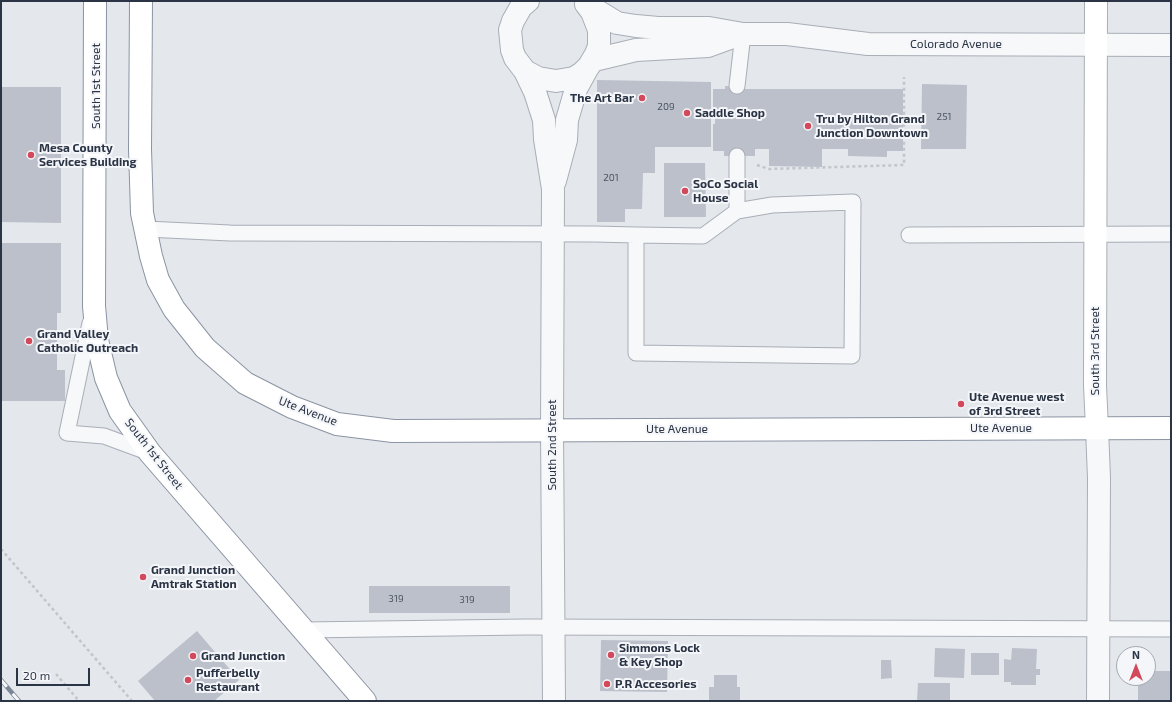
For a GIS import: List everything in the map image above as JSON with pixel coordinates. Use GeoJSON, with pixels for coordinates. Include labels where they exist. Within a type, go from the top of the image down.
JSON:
{"type":"FeatureCollection","features":[{"type":"Feature","properties":{"kind":"main road","name":"South 1st Street"},"geometry":{"type":"LineString","coordinates":[[95,1],[94,306],[97,340],[106,378],[120,411],[150,453],[365,701]]}},
{"type":"Feature","properties":{"kind":"main road"},"geometry":{"type":"LineString","coordinates":[[141,1],[140,149],[142,213],[146,229]]}},
{"type":"Feature","properties":{"kind":"main road","name":"South 3rd Street"},"geometry":{"type":"LineString","coordinates":[[1096,1],[1095,386],[1097,428]]}},
{"type":"Feature","properties":{"kind":"main road","name":"Ute Avenue"},"geometry":{"type":"LineString","coordinates":[[146,229],[151,256],[158,280],[174,309],[204,348],[245,383],[292,407],[337,424],[393,431],[1171,428]]}},
{"type":"Feature","properties":{"kind":"street","name":"South 2nd Street"},"geometry":{"type":"LineString","coordinates":[[506,1],[512,50],[515,58],[525,71],[535,92],[544,120],[545,139],[553,189],[552,430],[554,701]]}},
{"type":"Feature","properties":{"kind":"street"},"geometry":{"type":"LineString","coordinates":[[510,30],[516,14],[528,1]]}},
{"type":"Feature","properties":{"kind":"street","name":"South 2nd Street"},"geometry":{"type":"LineString","coordinates":[[553,189],[566,140],[567,120],[576,89],[599,46],[599,30],[592,12],[584,3]]}},
{"type":"Feature","properties":{"kind":"street","name":"Colorado Avenue"},"geometry":{"type":"LineString","coordinates":[[584,3],[618,23],[658,28],[709,28],[742,34],[787,34],[868,44],[1171,44]]}},
{"type":"Feature","properties":{"kind":"street","name":"Colorado Avenue"},"geometry":{"type":"LineString","coordinates":[[591,63],[636,50],[708,46],[742,34]]}},
{"type":"Feature","properties":{"kind":"street"},"geometry":{"type":"LineString","coordinates":[[525,71],[538,78],[556,81],[574,78],[591,63]]}},
{"type":"Feature","properties":{"kind":"street","name":"South 3rd Street"},"geometry":{"type":"LineString","coordinates":[[1097,428],[1099,629],[1098,701]]}},
{"type":"Feature","properties":{"kind":"lane"},"geometry":{"type":"LineString","coordinates":[[737,86],[742,34]]}},
{"type":"Feature","properties":{"kind":"lane"},"geometry":{"type":"LineString","coordinates":[[737,160],[737,211]]}},
{"type":"Feature","properties":{"kind":"lane"},"geometry":{"type":"LineString","coordinates":[[146,229],[230,233],[554,234],[636,235],[703,236],[737,211],[772,204],[853,202],[852,356],[636,353],[636,235]]}},
{"type":"Feature","properties":{"kind":"lane"},"geometry":{"type":"LineString","coordinates":[[909,235],[1171,234]]}},
{"type":"Feature","properties":{"kind":"lane"},"geometry":{"type":"LineString","coordinates":[[94,306],[67,434],[104,436],[150,453]]}},
{"type":"Feature","properties":{"kind":"lane"},"geometry":{"type":"LineString","coordinates":[[303,630],[554,627],[1171,629]]}},
{"type":"Feature","properties":{"kind":"path"},"geometry":{"type":"LineString","coordinates":[[737,160],[769,169],[904,165],[904,77]]}},
{"type":"Feature","properties":{"kind":"path"},"geometry":{"type":"LineString","coordinates":[[1,549],[132,701]]}},
{"type":"Feature","properties":{"kind":"path"},"geometry":{"type":"LineString","coordinates":[[56,674],[79,701]]}},
{"type":"Feature","properties":{"kind":"building"},"geometry":{"type":"Polygon","coordinates":[[[597,80],[711,82],[711,147],[655,147],[655,173],[643,173],[642,209],[625,209],[625,222],[597,222],[597,80]]]}},
{"type":"Feature","properties":{"kind":"building"},"geometry":{"type":"Polygon","coordinates":[[[922,84],[967,85],[966,149],[921,149],[922,84]]]}},
{"type":"Feature","properties":{"kind":"building","name":"Tru by Hilton Grand Junction Downtown"},"geometry":{"type":"Polygon","coordinates":[[[725,86],[744,87],[744,89],[903,89],[903,151],[887,151],[887,157],[848,156],[848,149],[822,149],[822,167],[769,166],[769,149],[755,149],[755,156],[724,156],[724,151],[713,151],[713,124],[715,124],[715,119],[713,119],[713,89],[725,89],[725,86]]]}},
{"type":"Feature","properties":{"kind":"building","name":"Mesa County Services Building"},"geometry":{"type":"Polygon","coordinates":[[[1,87],[61,87],[61,223],[1,222],[1,87]]]}},
{"type":"Feature","properties":{"kind":"building"},"geometry":{"type":"Polygon","coordinates":[[[664,163],[705,163],[706,217],[664,217],[664,163]]]}},
{"type":"Feature","properties":{"kind":"building","name":"Grand Valley Catholic Outreach"},"geometry":{"type":"Polygon","coordinates":[[[1,243],[61,243],[61,313],[57,313],[57,370],[65,370],[65,401],[1,401],[1,243]]]}},
{"type":"Feature","properties":{"kind":"building"},"geometry":{"type":"Polygon","coordinates":[[[369,586],[510,586],[510,613],[369,613],[369,586]]]}},
{"type":"Feature","properties":{"kind":"building","name":"Grand Junction"},"geometry":{"type":"Polygon","coordinates":[[[197,631],[239,680],[214,701],[155,701],[138,681],[197,631]]]}},
{"type":"Feature","properties":{"kind":"building"},"geometry":{"type":"Polygon","coordinates":[[[601,640],[668,641],[667,692],[600,691],[601,640]]]}},
{"type":"Feature","properties":{"kind":"building"},"geometry":{"type":"Polygon","coordinates":[[[935,648],[965,649],[964,678],[934,677],[935,648]]]}},
{"type":"Feature","properties":{"kind":"building"},"geometry":{"type":"Polygon","coordinates":[[[1012,648],[1037,649],[1036,669],[1040,669],[1040,675],[1036,675],[1036,685],[1011,685],[1011,682],[1004,682],[1004,659],[1011,660],[1012,648]]]}},
{"type":"Feature","properties":{"kind":"building"},"geometry":{"type":"Polygon","coordinates":[[[971,653],[999,653],[999,675],[971,675],[971,653]]]}},
{"type":"Feature","properties":{"kind":"building"},"geometry":{"type":"Polygon","coordinates":[[[881,660],[891,660],[892,678],[881,679],[881,660]]]}},
{"type":"Feature","properties":{"kind":"building"},"geometry":{"type":"Polygon","coordinates":[[[1156,671],[1171,671],[1171,701],[1138,701],[1138,686],[1156,686],[1156,671]]]}},
{"type":"Feature","properties":{"kind":"building"},"geometry":{"type":"Polygon","coordinates":[[[714,675],[737,675],[737,687],[740,687],[740,701],[709,701],[709,687],[714,687],[714,675]]]}},
{"type":"Feature","properties":{"kind":"building"},"geometry":{"type":"Polygon","coordinates":[[[918,683],[950,683],[950,701],[917,701],[918,683]]]}},
{"type":"Feature","properties":{"kind":"railway"},"geometry":{"type":"LineString","coordinates":[[1,680],[19,701]]}},
{"type":"Feature","properties":{"kind":"place","name":"The Art Bar"},"geometry":{"type":"Point","coordinates":[642,98]}},
{"type":"Feature","properties":{"kind":"place","name":"Saddle Shop"},"geometry":{"type":"Point","coordinates":[687,113]}},
{"type":"Feature","properties":{"kind":"place","name":"Tru by Hilton Grand Junction Downtown"},"geometry":{"type":"Point","coordinates":[808,126]}},
{"type":"Feature","properties":{"kind":"place","name":"Mesa County Services Building"},"geometry":{"type":"Point","coordinates":[31,155]}},
{"type":"Feature","properties":{"kind":"place","name":"SoCo Social House"},"geometry":{"type":"Point","coordinates":[685,191]}},
{"type":"Feature","properties":{"kind":"place","name":"Grand Valley Catholic Outreach"},"geometry":{"type":"Point","coordinates":[29,341]}},
{"type":"Feature","properties":{"kind":"place","name":"Ute Avenue west of 3rd Street"},"geometry":{"type":"Point","coordinates":[961,404]}},
{"type":"Feature","properties":{"kind":"place","name":"Grand Junction Amtrak Station"},"geometry":{"type":"Point","coordinates":[143,577]}},
{"type":"Feature","properties":{"kind":"place","name":"Simmons Lock & Key Shop"},"geometry":{"type":"Point","coordinates":[611,655]}},
{"type":"Feature","properties":{"kind":"place","name":"Grand Junction"},"geometry":{"type":"Point","coordinates":[193,656]}},
{"type":"Feature","properties":{"kind":"place","name":"Pufferbelly Restaurant"},"geometry":{"type":"Point","coordinates":[188,680]}},
{"type":"Feature","properties":{"kind":"place","name":"P.R Accesories"},"geometry":{"type":"Point","coordinates":[607,684]}}]}
